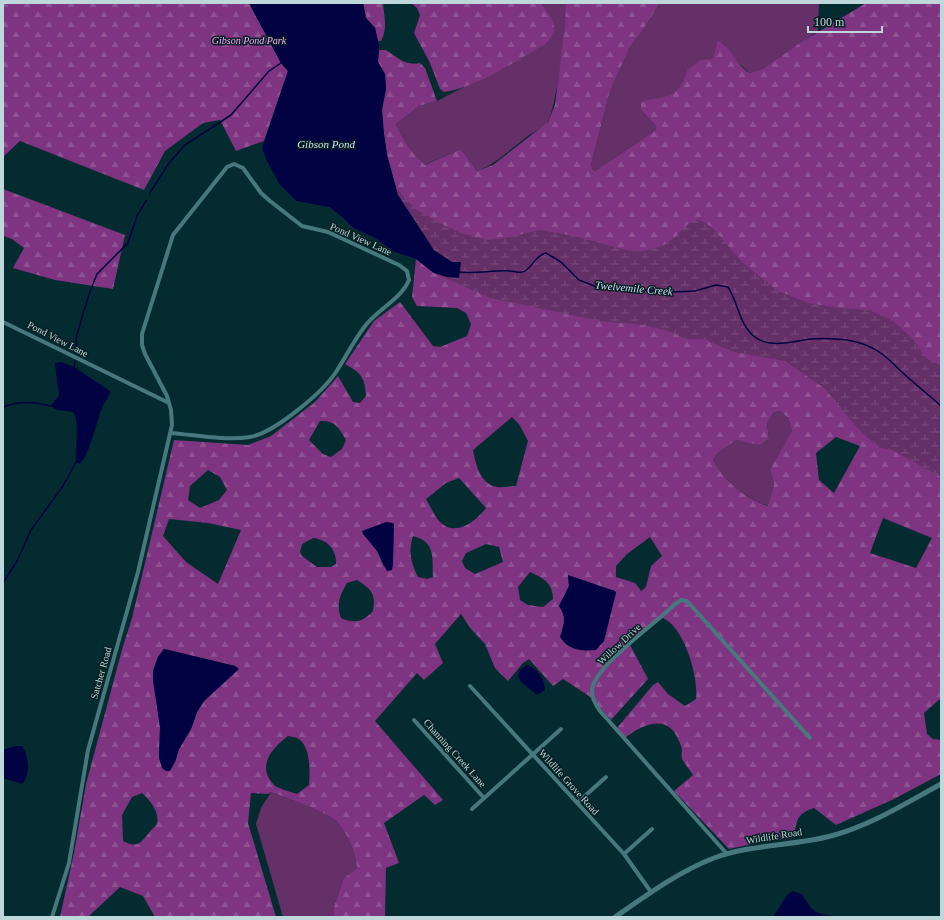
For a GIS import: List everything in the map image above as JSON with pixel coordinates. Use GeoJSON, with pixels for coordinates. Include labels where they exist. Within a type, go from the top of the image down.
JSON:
{"type":"FeatureCollection","features":[{"type":"Feature","properties":{"kind":"street","name":"Pond View Lane"},"geometry":{"type":"LineString","coordinates":[[237,164],[243,168],[261,193],[285,214],[302,226],[328,232],[342,238],[399,265],[408,273],[409,280],[406,288],[370,319],[331,380],[316,395],[284,420],[249,438],[170,433],[172,417],[169,403],[164,387],[145,354],[142,345],[142,334],[173,235],[229,165],[237,164]]}},
{"type":"Feature","properties":{"kind":"street","name":"Pond View Lane"},"geometry":{"type":"LineString","coordinates":[[3,322],[169,403]]}},
{"type":"Feature","properties":{"kind":"street","name":"Satcher Road"},"geometry":{"type":"LineString","coordinates":[[52,917],[69,863],[83,770],[90,740],[138,572],[170,433]]}},
{"type":"Feature","properties":{"kind":"street","name":"Willow Drive"},"geometry":{"type":"LineString","coordinates":[[727,854],[600,712],[594,703],[592,693],[594,683],[599,675],[612,659],[674,605],[681,600],[687,601],[810,738]]}},
{"type":"Feature","properties":{"kind":"street","name":"Wildlife Grove Road"},"geometry":{"type":"LineString","coordinates":[[470,686],[624,854],[651,892]]}},
{"type":"Feature","properties":{"kind":"street","name":"Channing Creek Lane"},"geometry":{"type":"LineString","coordinates":[[414,720],[484,798]]}},
{"type":"Feature","properties":{"kind":"street"},"geometry":{"type":"LineString","coordinates":[[472,809],[534,755],[561,729]]}},
{"type":"Feature","properties":{"kind":"street"},"geometry":{"type":"LineString","coordinates":[[577,803],[606,776]]}},
{"type":"Feature","properties":{"kind":"street","name":"Wildlife Road"},"geometry":{"type":"LineString","coordinates":[[615,917],[651,892],[688,870],[727,854],[832,836],[856,828],[892,811],[941,784]]}},
{"type":"Feature","properties":{"kind":"street"},"geometry":{"type":"LineString","coordinates":[[624,854],[652,829]]}},
{"type":"Feature","properties":{"kind":"green space","name":"Gibson Pond Park"},"geometry":{"type":"Polygon","coordinates":[[[3,3],[249,3],[281,63],[288,71],[264,141],[236,151],[220,120],[203,123],[165,151],[144,190],[20,141],[3,157],[3,3]]]}},
{"type":"Feature","properties":{"kind":"green space"},"geometry":{"type":"Polygon","coordinates":[[[363,3],[383,3],[385,27],[381,41],[378,41],[375,28],[366,18],[363,3]]]}},
{"type":"Feature","properties":{"kind":"green space"},"geometry":{"type":"Polygon","coordinates":[[[411,3],[541,3],[552,20],[554,30],[549,40],[543,46],[482,79],[469,85],[444,92],[440,89],[430,63],[414,33],[420,15],[417,8],[411,3]]]}},
{"type":"Feature","properties":{"kind":"green space"},"geometry":{"type":"Polygon","coordinates":[[[541,3],[566,3],[561,65],[554,102],[547,123],[496,161],[477,171],[461,149],[424,165],[408,146],[396,124],[419,106],[437,101],[543,46],[551,17],[541,3]]]}},
{"type":"Feature","properties":{"kind":"green space"},"geometry":{"type":"Polygon","coordinates":[[[566,3],[660,3],[630,47],[610,91],[591,165],[595,171],[656,130],[656,126],[641,110],[641,102],[671,95],[680,87],[687,70],[701,60],[713,59],[718,41],[727,48],[745,70],[750,73],[764,68],[803,41],[866,3],[941,3],[941,698],[924,713],[927,734],[933,739],[941,740],[941,774],[894,799],[836,825],[814,808],[804,812],[798,818],[794,838],[766,841],[729,849],[674,791],[693,775],[682,759],[681,746],[676,735],[671,729],[665,725],[652,724],[645,726],[625,738],[617,728],[653,685],[658,682],[668,694],[685,706],[696,699],[695,678],[692,666],[683,642],[671,623],[663,618],[628,641],[648,679],[611,720],[589,696],[563,679],[553,686],[529,659],[523,663],[508,681],[495,668],[485,644],[471,629],[461,614],[435,644],[443,663],[424,680],[417,673],[375,721],[443,800],[435,805],[424,795],[384,823],[399,863],[386,868],[385,916],[334,917],[334,907],[343,879],[357,868],[353,849],[344,831],[336,821],[324,813],[271,792],[268,794],[251,793],[248,823],[276,917],[155,917],[143,896],[120,887],[88,917],[60,917],[74,853],[86,784],[132,618],[174,440],[248,445],[271,436],[315,402],[338,376],[353,402],[360,403],[366,396],[365,384],[361,376],[355,370],[345,364],[374,321],[400,302],[433,346],[440,347],[467,336],[471,324],[466,313],[457,308],[417,306],[412,297],[416,259],[434,273],[460,262],[398,195],[387,155],[382,120],[382,109],[386,89],[385,74],[378,62],[379,50],[386,50],[406,62],[415,64],[420,63],[425,68],[437,101],[419,106],[396,124],[412,151],[425,165],[461,149],[477,171],[493,165],[548,122],[555,105],[565,26],[566,3]],[[780,411],[773,413],[767,424],[769,438],[760,445],[736,440],[718,453],[713,460],[723,475],[736,488],[751,499],[768,506],[774,485],[770,469],[792,431],[788,418],[780,411]],[[512,417],[473,450],[476,462],[483,478],[491,485],[497,487],[516,486],[528,441],[519,424],[512,417]],[[320,421],[309,440],[323,454],[331,457],[342,449],[346,440],[339,428],[333,423],[320,421]],[[836,437],[816,453],[819,480],[834,493],[860,446],[836,437]],[[208,470],[190,486],[188,500],[200,508],[219,500],[227,490],[220,477],[208,470]],[[459,478],[446,483],[426,499],[435,516],[445,526],[458,528],[471,523],[486,508],[459,478]],[[883,518],[870,553],[916,568],[932,538],[883,518]],[[169,519],[163,536],[186,562],[218,584],[241,530],[208,523],[169,519]],[[393,523],[377,550],[384,567],[393,565],[393,523]],[[413,536],[411,541],[412,562],[418,577],[427,579],[433,577],[431,551],[426,542],[413,536]],[[650,537],[627,554],[616,566],[616,577],[635,583],[641,591],[646,587],[651,566],[662,556],[650,537]],[[313,538],[302,544],[300,552],[302,556],[317,567],[331,567],[336,564],[333,549],[322,540],[318,539],[313,538]],[[486,544],[466,553],[462,561],[465,568],[475,574],[503,562],[499,547],[486,544]],[[530,572],[518,587],[520,600],[528,605],[543,607],[553,599],[553,593],[549,585],[543,579],[530,572]],[[568,576],[569,586],[559,606],[563,614],[564,625],[560,637],[591,584],[568,576]],[[357,580],[347,583],[342,592],[339,604],[341,618],[350,621],[358,621],[366,618],[373,611],[374,600],[372,592],[357,580]],[[164,649],[158,657],[153,671],[160,727],[159,758],[175,762],[179,749],[191,729],[197,712],[204,701],[238,669],[235,666],[164,649]],[[288,736],[277,746],[268,758],[266,771],[274,785],[297,794],[309,785],[309,759],[302,741],[288,736]],[[142,793],[132,797],[122,815],[123,841],[138,844],[155,827],[157,823],[157,815],[151,802],[142,793]]]}},
{"type":"Feature","properties":{"kind":"green space"},"geometry":{"type":"Polygon","coordinates":[[[660,3],[819,3],[818,31],[764,68],[750,73],[737,62],[723,43],[713,59],[687,70],[682,84],[675,93],[665,98],[651,100],[641,110],[656,126],[656,130],[595,171],[591,165],[610,91],[630,47],[660,3]]]}},
{"type":"Feature","properties":{"kind":"green space"},"geometry":{"type":"Polygon","coordinates":[[[3,189],[125,235],[113,289],[55,280],[13,268],[24,248],[12,239],[3,236],[3,189]]]}},
{"type":"Feature","properties":{"kind":"green space"},"geometry":{"type":"Polygon","coordinates":[[[398,190],[415,209],[440,223],[461,233],[488,240],[506,238],[540,230],[575,236],[630,251],[645,251],[664,245],[675,237],[689,223],[698,219],[712,227],[742,262],[778,291],[809,303],[832,307],[869,310],[892,320],[913,339],[926,358],[941,366],[941,477],[892,450],[878,447],[860,431],[824,388],[785,361],[734,352],[703,339],[686,339],[668,331],[643,325],[601,321],[490,298],[434,273],[416,259],[394,252],[375,238],[353,228],[329,207],[395,202],[398,190]]]}},
{"type":"Feature","properties":{"kind":"green space"},"geometry":{"type":"Polygon","coordinates":[[[780,411],[788,418],[792,431],[770,469],[774,485],[769,506],[752,499],[736,488],[723,475],[713,460],[718,453],[736,440],[751,442],[769,438],[767,424],[773,413],[780,411]]]}},
{"type":"Feature","properties":{"kind":"green space"},"geometry":{"type":"Polygon","coordinates":[[[271,792],[324,813],[336,821],[344,831],[353,849],[357,868],[343,879],[334,907],[334,917],[283,917],[256,824],[261,808],[271,792]]]}},
{"type":"Feature","properties":{"kind":"water","name":"Gibson Pond"},"geometry":{"type":"Polygon","coordinates":[[[249,3],[363,3],[366,18],[375,28],[379,46],[378,62],[385,74],[386,89],[382,109],[384,134],[387,155],[398,195],[434,250],[452,262],[461,262],[459,278],[447,277],[434,273],[416,259],[394,252],[375,238],[353,228],[329,207],[296,201],[280,185],[266,159],[262,148],[288,71],[281,63],[249,3]]]}},
{"type":"Feature","properties":{"kind":"water"},"geometry":{"type":"Polygon","coordinates":[[[61,362],[74,367],[110,391],[109,396],[102,408],[89,447],[83,460],[79,464],[76,462],[77,429],[73,412],[57,410],[50,406],[59,396],[55,363],[61,362]]]}},
{"type":"Feature","properties":{"kind":"water"},"geometry":{"type":"Polygon","coordinates":[[[386,522],[393,523],[394,525],[393,565],[392,570],[387,571],[377,551],[362,531],[386,522]]]}},
{"type":"Feature","properties":{"kind":"water"},"geometry":{"type":"Polygon","coordinates":[[[568,575],[615,591],[616,593],[604,641],[596,650],[571,648],[560,637],[564,625],[564,617],[559,606],[569,586],[568,575]]]}},
{"type":"Feature","properties":{"kind":"water"},"geometry":{"type":"Polygon","coordinates":[[[164,649],[235,666],[239,669],[204,701],[197,712],[191,729],[179,749],[175,762],[170,771],[166,771],[162,768],[159,758],[160,727],[153,681],[153,671],[158,657],[164,649]]]}},
{"type":"Feature","properties":{"kind":"water"},"geometry":{"type":"Polygon","coordinates":[[[527,665],[531,666],[537,671],[544,682],[545,690],[537,695],[520,681],[518,676],[520,670],[527,665]]]}},
{"type":"Feature","properties":{"kind":"water"},"geometry":{"type":"Polygon","coordinates":[[[15,746],[22,746],[28,765],[27,776],[22,784],[3,778],[3,750],[15,746]]]}},
{"type":"Feature","properties":{"kind":"water"},"geometry":{"type":"Polygon","coordinates":[[[793,891],[802,894],[816,912],[839,917],[773,917],[787,895],[793,891]]]}},
{"type":"Feature","properties":{"kind":"waterway"},"geometry":{"type":"LineString","coordinates":[[150,193],[169,163],[185,145],[231,115],[269,71],[281,63]]}},
{"type":"Feature","properties":{"kind":"waterway"},"geometry":{"type":"LineString","coordinates":[[77,353],[76,338],[89,294],[97,274],[128,243],[137,216],[146,201]]}},
{"type":"Feature","properties":{"kind":"waterway","name":"Twelvemile Creek"},"geometry":{"type":"LineString","coordinates":[[459,272],[522,272],[528,269],[537,258],[546,253],[561,262],[579,280],[597,287],[674,292],[695,291],[716,285],[728,287],[745,326],[761,341],[768,343],[782,343],[811,339],[832,339],[853,341],[866,345],[885,356],[941,406]]}},
{"type":"Feature","properties":{"kind":"waterway"},"geometry":{"type":"LineString","coordinates":[[74,367],[75,361]]}},
{"type":"Feature","properties":{"kind":"waterway"},"geometry":{"type":"LineString","coordinates":[[3,407],[26,402],[50,406]]}},
{"type":"Feature","properties":{"kind":"waterway"},"geometry":{"type":"LineString","coordinates":[[3,583],[17,561],[31,530],[63,486],[76,462]]}}]}
